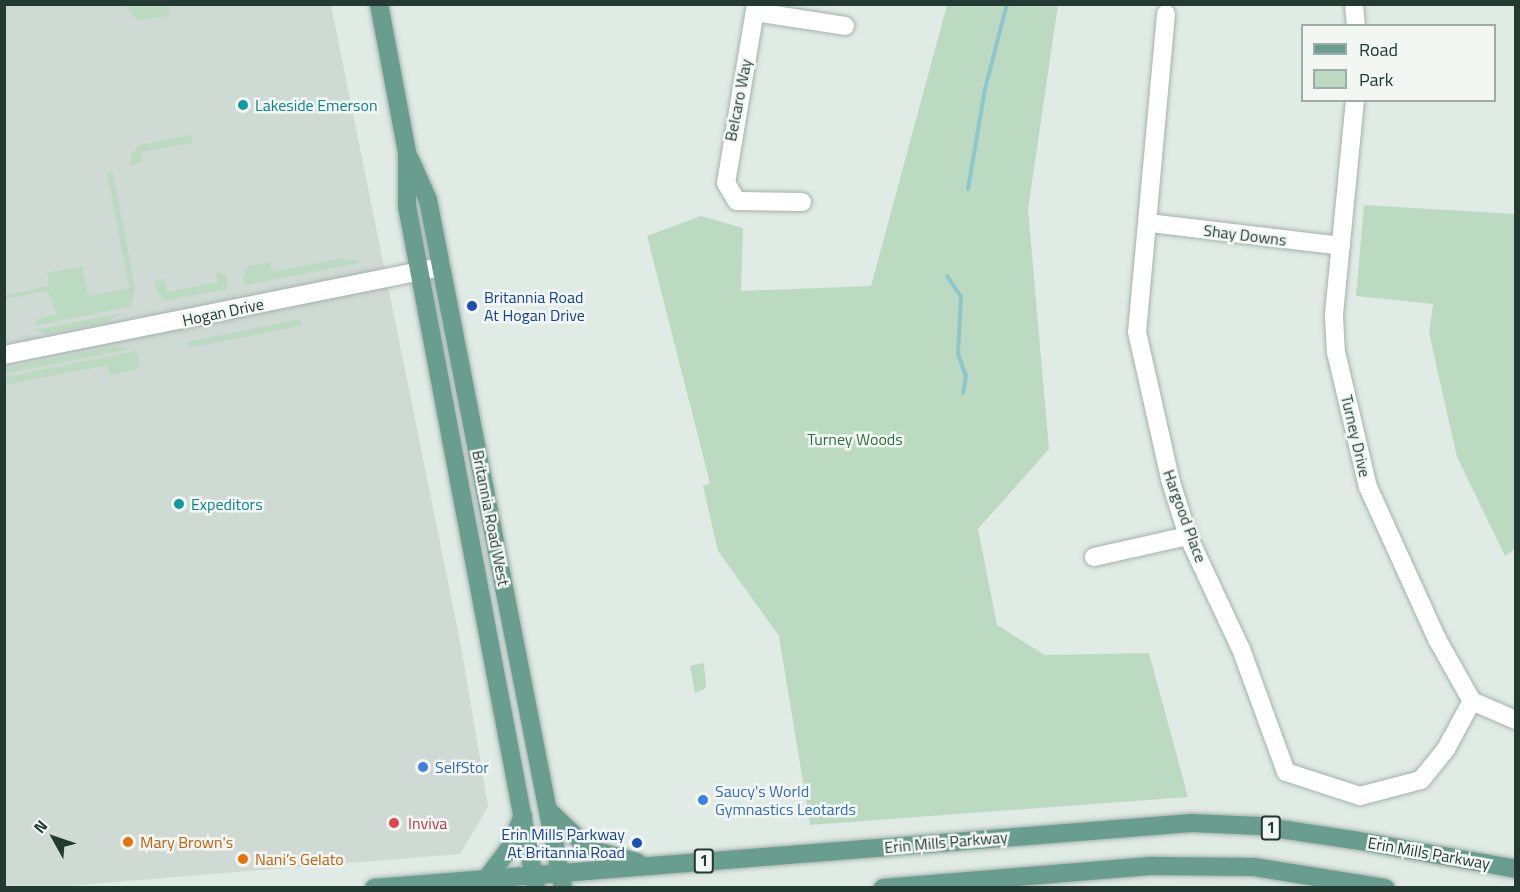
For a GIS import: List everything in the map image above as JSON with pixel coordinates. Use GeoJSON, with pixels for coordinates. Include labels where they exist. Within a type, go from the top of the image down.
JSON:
{"type":"FeatureCollection","features":[{"type":"Feature","properties":{"kind":"main road","name":"Britannia Road West"},"geometry":{"type":"LineString","coordinates":[[380,4],[407,152],[407,206],[535,881]]}},
{"type":"Feature","properties":{"kind":"main road","name":"Britannia Road West"},"geometry":{"type":"LineString","coordinates":[[407,152],[428,200],[562,880]]}},
{"type":"Feature","properties":{"kind":"main road"},"geometry":{"type":"LineString","coordinates":[[548,810],[589,849],[650,865]]}},
{"type":"Feature","properties":{"kind":"main road"},"geometry":{"type":"LineString","coordinates":[[487,878],[509,849],[523,816]]}},
{"type":"Feature","properties":{"kind":"main road","name":"Erin Mills Parkway"},"geometry":{"type":"LineString","coordinates":[[374,888],[487,878],[562,880],[650,865],[1191,823],[1296,831],[1515,869]]}},
{"type":"Feature","properties":{"kind":"main road"},"geometry":{"type":"LineString","coordinates":[[883,888],[1153,866],[1254,867],[1385,888]]}},
{"type":"Feature","properties":{"kind":"street"},"geometry":{"type":"LineString","coordinates":[[1354,4],[1356,24]]}},
{"type":"Feature","properties":{"kind":"street"},"geometry":{"type":"LineString","coordinates":[[755,8],[845,26]]}},
{"type":"Feature","properties":{"kind":"street","name":"Belcaro Way"},"geometry":{"type":"LineString","coordinates":[[755,8],[726,165],[730,195],[747,203],[802,202]]}},
{"type":"Feature","properties":{"kind":"street","name":"Hargood Place"},"geometry":{"type":"LineString","coordinates":[[1166,14],[1149,223],[1137,332],[1170,479],[1188,536],[1241,649],[1287,772],[1360,796],[1421,780],[1446,749],[1472,701]]}},
{"type":"Feature","properties":{"kind":"street","name":"Turney Drive"},"geometry":{"type":"LineString","coordinates":[[1355,102],[1334,316],[1336,352],[1368,487],[1437,639],[1472,701]]}},
{"type":"Feature","properties":{"kind":"street","name":"Shay Downs"},"geometry":{"type":"LineString","coordinates":[[1149,223],[1341,246]]}},
{"type":"Feature","properties":{"kind":"street","name":"Hogan Drive"},"geometry":{"type":"LineString","coordinates":[[4,355],[441,267]]}},
{"type":"Feature","properties":{"kind":"street"},"geometry":{"type":"LineString","coordinates":[[1094,558],[1188,536]]}},
{"type":"Feature","properties":{"kind":"street"},"geometry":{"type":"LineString","coordinates":[[1472,701],[1515,720]]}},
{"type":"Feature","properties":{"kind":"shaded area"},"geometry":{"type":"Polygon","coordinates":[[[5,5],[331,5],[461,646],[488,807],[460,854],[54,887],[5,888],[5,5]]]}},
{"type":"Feature","properties":{"kind":"green space"},"geometry":{"type":"Polygon","coordinates":[[[125,5],[168,5],[170,16],[137,20],[125,5]]]}},
{"type":"Feature","properties":{"kind":"green space","name":"Turney Woods"},"geometry":{"type":"Polygon","coordinates":[[[947,5],[1058,5],[1028,209],[1049,449],[978,529],[997,625],[1045,655],[1149,653],[1188,797],[810,825],[779,636],[718,551],[703,486],[710,483],[647,236],[701,216],[743,228],[741,291],[871,286],[947,5]]]}},
{"type":"Feature","properties":{"kind":"green space"},"geometry":{"type":"Polygon","coordinates":[[[192,135],[192,143],[141,152],[143,162],[130,165],[132,153],[140,145],[192,135]]]}},
{"type":"Feature","properties":{"kind":"green space"},"geometry":{"type":"Polygon","coordinates":[[[113,172],[135,287],[132,306],[34,326],[39,318],[57,314],[47,291],[5,299],[5,295],[49,286],[47,273],[82,266],[88,296],[129,288],[107,173],[113,172]]]}},
{"type":"Feature","properties":{"kind":"green space"},"geometry":{"type":"Polygon","coordinates":[[[1364,205],[1515,214],[1516,548],[1505,556],[1457,457],[1429,333],[1433,304],[1356,296],[1364,205]]]}},
{"type":"Feature","properties":{"kind":"green space"},"geometry":{"type":"Polygon","coordinates":[[[343,258],[344,261],[358,259],[359,263],[246,285],[243,279],[248,266],[270,262],[272,272],[343,258]]]}},
{"type":"Feature","properties":{"kind":"green space"},"geometry":{"type":"Polygon","coordinates":[[[216,272],[226,275],[227,289],[164,301],[156,290],[154,281],[164,279],[167,292],[218,282],[216,272]]]}},
{"type":"Feature","properties":{"kind":"green space"},"geometry":{"type":"Polygon","coordinates":[[[125,312],[106,322],[45,334],[35,330],[125,312]]]}},
{"type":"Feature","properties":{"kind":"green space"},"geometry":{"type":"Polygon","coordinates":[[[300,319],[301,326],[188,348],[187,342],[300,319]]]}},
{"type":"Feature","properties":{"kind":"green space"},"geometry":{"type":"Polygon","coordinates":[[[118,346],[131,349],[5,374],[5,368],[118,346]]]}},
{"type":"Feature","properties":{"kind":"green space"},"geometry":{"type":"Polygon","coordinates":[[[136,351],[140,364],[135,370],[110,375],[107,365],[5,385],[5,377],[136,351]]]}},
{"type":"Feature","properties":{"kind":"green space"},"geometry":{"type":"Polygon","coordinates":[[[704,663],[706,688],[695,693],[690,666],[704,663]]]}},
{"type":"Feature","properties":{"kind":"waterway"},"geometry":{"type":"LineString","coordinates":[[968,189],[985,89],[1007,4]]}},
{"type":"Feature","properties":{"kind":"waterway"},"geometry":{"type":"LineString","coordinates":[[947,276],[961,297],[958,354],[966,376],[963,393]]}},
{"type":"Feature","properties":{"kind":"place","name":"Lakeside Emerson"},"geometry":{"type":"Point","coordinates":[243,105]}},
{"type":"Feature","properties":{"kind":"place","name":"Britannia Road At Hogan Drive"},"geometry":{"type":"Point","coordinates":[472,306]}},
{"type":"Feature","properties":{"kind":"place","name":"Expeditors"},"geometry":{"type":"Point","coordinates":[179,504]}},
{"type":"Feature","properties":{"kind":"place","name":"SelfStor"},"geometry":{"type":"Point","coordinates":[423,767]}},
{"type":"Feature","properties":{"kind":"place","name":"Saucy's World Gymnastics Leotards"},"geometry":{"type":"Point","coordinates":[703,800]}},
{"type":"Feature","properties":{"kind":"place","name":"Inviva"},"geometry":{"type":"Point","coordinates":[394,823]}},
{"type":"Feature","properties":{"kind":"place","name":"Mary Brown's"},"geometry":{"type":"Point","coordinates":[128,842]}},
{"type":"Feature","properties":{"kind":"place","name":"Erin Mills Parkway At Britannia Road"},"geometry":{"type":"Point","coordinates":[637,843]}},
{"type":"Feature","properties":{"kind":"place","name":"Nani’s Gelato"},"geometry":{"type":"Point","coordinates":[243,859]}}]}
